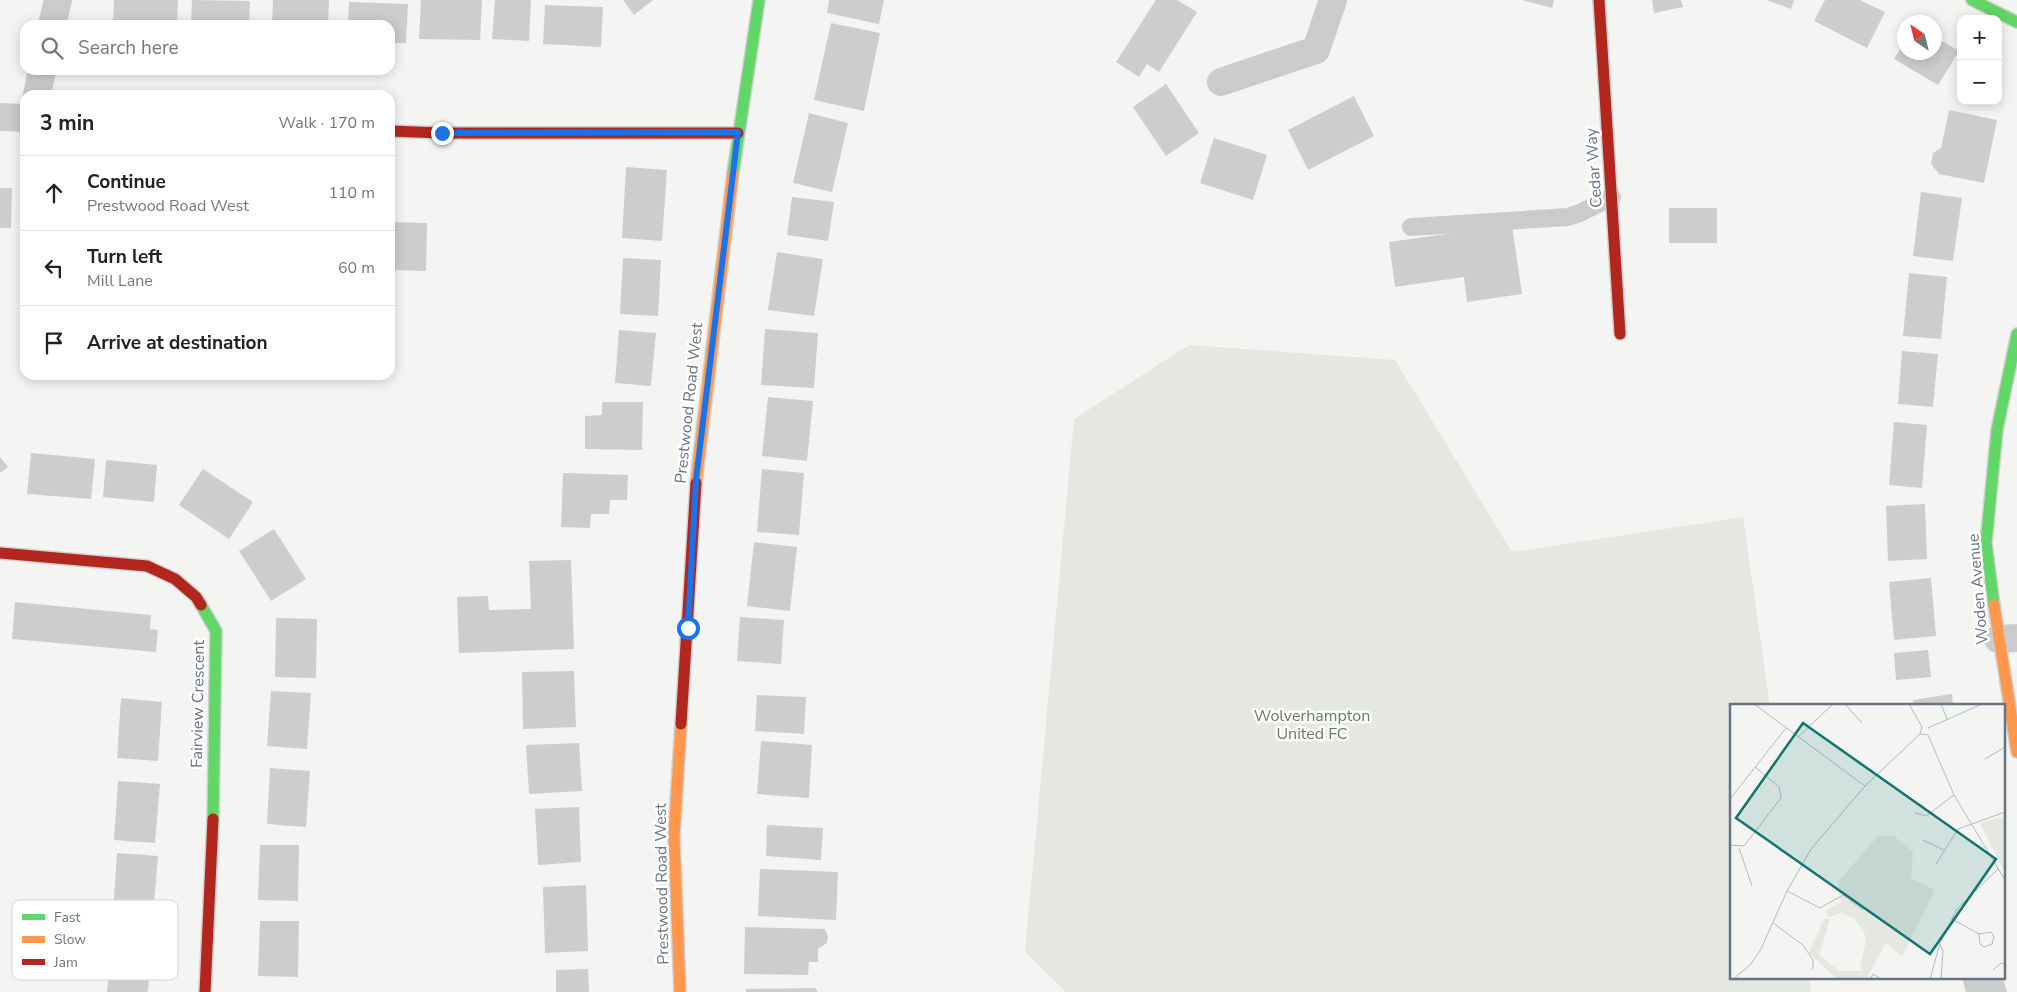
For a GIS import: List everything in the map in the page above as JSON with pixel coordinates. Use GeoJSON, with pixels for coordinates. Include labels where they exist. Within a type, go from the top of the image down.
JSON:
{"type":"FeatureCollection","features":[{"type":"Feature","properties":{"kind":"street"},"geometry":{"type":"LineString","coordinates":[[53,20],[58,0]]}},
{"type":"Feature","properties":{"kind":"street","name":"Prestwood Road West"},"geometry":{"type":"LineString","coordinates":[[680,992],[674,836],[696,480],[738,132],[759,0]]}},
{"type":"Feature","properties":{"kind":"street"},"geometry":{"type":"LineString","coordinates":[[1222,82],[1316,50],[1333,0]]}},
{"type":"Feature","properties":{"kind":"street","name":"Cedar Way"},"geometry":{"type":"LineString","coordinates":[[1599,0],[1620,334]]}},
{"type":"Feature","properties":{"kind":"street"},"geometry":{"type":"LineString","coordinates":[[1972,0],[2017,22]]}},
{"type":"Feature","properties":{"kind":"street"},"geometry":{"type":"LineString","coordinates":[[38,90],[41,75]]}},
{"type":"Feature","properties":{"kind":"street"},"geometry":{"type":"LineString","coordinates":[[0,117],[20,118]]}},
{"type":"Feature","properties":{"kind":"street"},"geometry":{"type":"LineString","coordinates":[[395,131],[442,133],[738,132]]}},
{"type":"Feature","properties":{"kind":"street","name":"Woden Avenue"},"geometry":{"type":"LineString","coordinates":[[2017,334],[1997,430],[1986,543],[2007,639],[2017,752]]}},
{"type":"Feature","properties":{"kind":"street","name":"Fairview Crescent"},"geometry":{"type":"LineString","coordinates":[[0,553],[148,566],[175,579],[196,597],[216,631],[213,824],[205,992]]}},
{"type":"Feature","properties":{"kind":"lane"},"geometry":{"type":"LineString","coordinates":[[1411,227],[1568,217],[1612,197]]}},
{"type":"Feature","properties":{"kind":"green space","name":"Wolverhampton United FC"},"geometry":{"type":"Polygon","coordinates":[[[1189,345],[1395,360],[1512,552],[1743,517],[1770,704],[1730,704],[1730,980],[1809,980],[1811,992],[1066,992],[1025,952],[1074,419],[1189,345]]]}},
{"type":"Feature","properties":{"kind":"building"},"geometry":{"type":"Polygon","coordinates":[[[114,0],[178,0],[177,20],[113,20],[114,0]]]}},
{"type":"Feature","properties":{"kind":"building"},"geometry":{"type":"Polygon","coordinates":[[[192,0],[250,1],[249,20],[191,20],[192,0]]]}},
{"type":"Feature","properties":{"kind":"building"},"geometry":{"type":"Polygon","coordinates":[[[273,0],[329,0],[328,20],[272,20],[273,0]]]}},
{"type":"Feature","properties":{"kind":"building"},"geometry":{"type":"Polygon","coordinates":[[[421,0],[482,0],[480,40],[419,39],[421,0]]]}},
{"type":"Feature","properties":{"kind":"building"},"geometry":{"type":"Polygon","coordinates":[[[495,0],[531,0],[529,41],[492,39],[495,0]]]}},
{"type":"Feature","properties":{"kind":"building"},"geometry":{"type":"Polygon","coordinates":[[[623,0],[653,0],[634,15],[623,0]]]}},
{"type":"Feature","properties":{"kind":"building"},"geometry":{"type":"Polygon","coordinates":[[[829,0],[884,0],[879,24],[827,13],[829,0]]]}},
{"type":"Feature","properties":{"kind":"building"},"geometry":{"type":"Polygon","coordinates":[[[1156,0],[1177,0],[1197,12],[1159,72],[1147,64],[1139,77],[1116,62],[1156,0]]]}},
{"type":"Feature","properties":{"kind":"building"},"geometry":{"type":"Polygon","coordinates":[[[1522,0],[1554,0],[1552,8],[1522,0]]]}},
{"type":"Feature","properties":{"kind":"building"},"geometry":{"type":"Polygon","coordinates":[[[1652,0],[1681,0],[1683,7],[1654,13],[1652,0]]]}},
{"type":"Feature","properties":{"kind":"building"},"geometry":{"type":"Polygon","coordinates":[[[1766,0],[1794,0],[1791,9],[1766,0]]]}},
{"type":"Feature","properties":{"kind":"building"},"geometry":{"type":"Polygon","coordinates":[[[1825,0],[1860,0],[1885,12],[1867,48],[1814,21],[1825,0]]]}},
{"type":"Feature","properties":{"kind":"building"},"geometry":{"type":"Polygon","coordinates":[[[349,2],[408,4],[406,43],[395,43],[395,20],[348,20],[349,2]]]}},
{"type":"Feature","properties":{"kind":"building"},"geometry":{"type":"Polygon","coordinates":[[[545,5],[603,7],[601,47],[543,44],[545,5]]]}},
{"type":"Feature","properties":{"kind":"building"},"geometry":{"type":"Polygon","coordinates":[[[831,23],[880,33],[864,111],[814,100],[831,23]]]}},
{"type":"Feature","properties":{"kind":"building"},"geometry":{"type":"Polygon","coordinates":[[[1942,41],[1957,50],[1957,54],[1938,85],[1894,59],[1897,54],[1897,60],[1942,60],[1942,41]]]}},
{"type":"Feature","properties":{"kind":"building"},"geometry":{"type":"Polygon","coordinates":[[[1166,84],[1199,133],[1166,156],[1133,107],[1166,84]]]}},
{"type":"Feature","properties":{"kind":"building"},"geometry":{"type":"Polygon","coordinates":[[[1354,96],[1374,136],[1308,170],[1288,130],[1354,96]]]}},
{"type":"Feature","properties":{"kind":"building"},"geometry":{"type":"Polygon","coordinates":[[[1949,110],[1997,120],[1984,183],[1939,174],[1931,164],[1933,153],[1941,148],[1949,110]]]}},
{"type":"Feature","properties":{"kind":"building"},"geometry":{"type":"Polygon","coordinates":[[[809,113],[848,123],[832,192],[793,183],[809,113]]]}},
{"type":"Feature","properties":{"kind":"building"},"geometry":{"type":"Polygon","coordinates":[[[1214,138],[1267,155],[1253,200],[1200,183],[1214,138]]]}},
{"type":"Feature","properties":{"kind":"building"},"geometry":{"type":"Polygon","coordinates":[[[626,167],[667,170],[662,241],[622,238],[626,167]]]}},
{"type":"Feature","properties":{"kind":"building"},"geometry":{"type":"Polygon","coordinates":[[[0,188],[12,188],[11,228],[0,228],[0,188]]]}},
{"type":"Feature","properties":{"kind":"building"},"geometry":{"type":"Polygon","coordinates":[[[1921,192],[1962,198],[1953,261],[1913,256],[1921,192]]]}},
{"type":"Feature","properties":{"kind":"building"},"geometry":{"type":"Polygon","coordinates":[[[792,197],[834,202],[828,241],[787,235],[792,197]]]}},
{"type":"Feature","properties":{"kind":"building"},"geometry":{"type":"Polygon","coordinates":[[[1669,208],[1717,208],[1717,243],[1669,243],[1669,208]]]}},
{"type":"Feature","properties":{"kind":"building"},"geometry":{"type":"Polygon","coordinates":[[[395,222],[427,223],[426,271],[395,270],[395,222]]]}},
{"type":"Feature","properties":{"kind":"building"},"geometry":{"type":"Polygon","coordinates":[[[1512,225],[1522,294],[1467,302],[1464,277],[1395,287],[1389,242],[1512,225]]]}},
{"type":"Feature","properties":{"kind":"building"},"geometry":{"type":"Polygon","coordinates":[[[777,252],[823,259],[814,316],[768,310],[777,252]]]}},
{"type":"Feature","properties":{"kind":"building"},"geometry":{"type":"Polygon","coordinates":[[[623,258],[661,260],[658,316],[620,314],[623,258]]]}},
{"type":"Feature","properties":{"kind":"building"},"geometry":{"type":"Polygon","coordinates":[[[1909,273],[1947,277],[1941,339],[1903,336],[1909,273]]]}},
{"type":"Feature","properties":{"kind":"building"},"geometry":{"type":"Polygon","coordinates":[[[765,329],[818,333],[814,388],[761,385],[765,329]]]}},
{"type":"Feature","properties":{"kind":"building"},"geometry":{"type":"Polygon","coordinates":[[[619,330],[656,333],[651,386],[615,383],[619,330]]]}},
{"type":"Feature","properties":{"kind":"building"},"geometry":{"type":"Polygon","coordinates":[[[1902,351],[1938,354],[1933,407],[1898,404],[1902,351]]]}},
{"type":"Feature","properties":{"kind":"building"},"geometry":{"type":"Polygon","coordinates":[[[768,397],[813,401],[807,461],[762,456],[768,397]]]}},
{"type":"Feature","properties":{"kind":"building"},"geometry":{"type":"Polygon","coordinates":[[[602,402],[643,402],[642,450],[585,449],[585,416],[602,415],[602,402]]]}},
{"type":"Feature","properties":{"kind":"building"},"geometry":{"type":"Polygon","coordinates":[[[1894,422],[1927,425],[1922,488],[1889,485],[1894,422]]]}},
{"type":"Feature","properties":{"kind":"building"},"geometry":{"type":"Polygon","coordinates":[[[31,453],[95,459],[91,499],[27,494],[31,453]]]}},
{"type":"Feature","properties":{"kind":"building"},"geometry":{"type":"Polygon","coordinates":[[[0,457],[8,467],[0,473],[0,457]]]}},
{"type":"Feature","properties":{"kind":"building"},"geometry":{"type":"Polygon","coordinates":[[[106,460],[157,465],[154,502],[103,497],[106,460]]]}},
{"type":"Feature","properties":{"kind":"building"},"geometry":{"type":"Polygon","coordinates":[[[203,469],[253,502],[229,539],[179,505],[203,469]]]}},
{"type":"Feature","properties":{"kind":"building"},"geometry":{"type":"Polygon","coordinates":[[[762,469],[804,473],[799,535],[757,532],[762,469]]]}},
{"type":"Feature","properties":{"kind":"building"},"geometry":{"type":"Polygon","coordinates":[[[563,473],[628,475],[627,500],[610,500],[609,514],[591,514],[590,528],[561,527],[563,473]]]}},
{"type":"Feature","properties":{"kind":"building"},"geometry":{"type":"Polygon","coordinates":[[[1925,504],[1927,559],[1888,561],[1886,506],[1925,504]]]}},
{"type":"Feature","properties":{"kind":"building"},"geometry":{"type":"Polygon","coordinates":[[[274,529],[306,579],[271,601],[239,551],[274,529]]]}},
{"type":"Feature","properties":{"kind":"building"},"geometry":{"type":"Polygon","coordinates":[[[754,542],[797,547],[790,611],[747,606],[754,542]]]}},
{"type":"Feature","properties":{"kind":"building"},"geometry":{"type":"Polygon","coordinates":[[[571,560],[574,649],[459,653],[457,597],[488,596],[489,610],[531,609],[529,561],[571,560]]]}},
{"type":"Feature","properties":{"kind":"building"},"geometry":{"type":"Polygon","coordinates":[[[1931,578],[1936,636],[1894,640],[1889,582],[1931,578]]]}},
{"type":"Feature","properties":{"kind":"building"},"geometry":{"type":"Polygon","coordinates":[[[15,602],[151,615],[150,629],[158,630],[156,652],[12,639],[15,602]]]}},
{"type":"Feature","properties":{"kind":"building"},"geometry":{"type":"Polygon","coordinates":[[[740,617],[784,620],[781,664],[737,661],[740,617]]]}},
{"type":"Feature","properties":{"kind":"building"},"geometry":{"type":"Polygon","coordinates":[[[276,618],[317,619],[316,678],[275,677],[276,618]]]}},
{"type":"Feature","properties":{"kind":"building"},"geometry":{"type":"Polygon","coordinates":[[[1928,650],[1931,677],[1896,680],[1894,653],[1928,650]]]}},
{"type":"Feature","properties":{"kind":"building"},"geometry":{"type":"Polygon","coordinates":[[[574,671],[576,727],[523,729],[522,672],[574,671]]]}},
{"type":"Feature","properties":{"kind":"building"},"geometry":{"type":"Polygon","coordinates":[[[271,691],[311,693],[307,749],[267,746],[271,691]]]}},
{"type":"Feature","properties":{"kind":"building"},"geometry":{"type":"Polygon","coordinates":[[[1952,694],[1953,704],[1913,704],[1913,700],[1952,694]]]}},
{"type":"Feature","properties":{"kind":"building"},"geometry":{"type":"Polygon","coordinates":[[[757,695],[806,697],[804,734],[755,731],[757,695]]]}},
{"type":"Feature","properties":{"kind":"building"},"geometry":{"type":"Polygon","coordinates":[[[121,698],[162,702],[158,761],[117,758],[121,698]]]}},
{"type":"Feature","properties":{"kind":"building"},"geometry":{"type":"Polygon","coordinates":[[[761,741],[812,745],[809,798],[757,794],[761,741]]]}},
{"type":"Feature","properties":{"kind":"building"},"geometry":{"type":"Polygon","coordinates":[[[579,743],[582,791],[529,794],[526,745],[579,743]]]}},
{"type":"Feature","properties":{"kind":"building"},"geometry":{"type":"Polygon","coordinates":[[[270,768],[310,771],[306,827],[267,824],[270,768]]]}},
{"type":"Feature","properties":{"kind":"building"},"geometry":{"type":"Polygon","coordinates":[[[118,781],[160,784],[155,843],[114,840],[118,781]]]}},
{"type":"Feature","properties":{"kind":"building"},"geometry":{"type":"Polygon","coordinates":[[[579,807],[581,862],[538,865],[535,809],[579,807]]]}},
{"type":"Feature","properties":{"kind":"building"},"geometry":{"type":"Polygon","coordinates":[[[767,825],[823,828],[821,860],[766,856],[767,825]]]}},
{"type":"Feature","properties":{"kind":"building"},"geometry":{"type":"Polygon","coordinates":[[[260,845],[299,845],[298,901],[258,900],[260,845]]]}},
{"type":"Feature","properties":{"kind":"building"},"geometry":{"type":"Polygon","coordinates":[[[117,853],[158,856],[154,900],[114,900],[117,853]]]}},
{"type":"Feature","properties":{"kind":"building"},"geometry":{"type":"Polygon","coordinates":[[[760,869],[838,872],[836,920],[758,916],[760,869]]]}},
{"type":"Feature","properties":{"kind":"building"},"geometry":{"type":"Polygon","coordinates":[[[586,885],[588,951],[545,953],[543,887],[586,885]]]}},
{"type":"Feature","properties":{"kind":"building"},"geometry":{"type":"Polygon","coordinates":[[[260,921],[299,921],[298,977],[258,976],[260,921]]]}},
{"type":"Feature","properties":{"kind":"building"},"geometry":{"type":"Polygon","coordinates":[[[745,927],[825,929],[828,936],[827,943],[818,949],[818,962],[809,962],[808,975],[744,974],[745,927]]]}},
{"type":"Feature","properties":{"kind":"building"},"geometry":{"type":"Polygon","coordinates":[[[588,969],[589,992],[556,992],[556,970],[588,969]]]}},
{"type":"Feature","properties":{"kind":"building"},"geometry":{"type":"Polygon","coordinates":[[[108,980],[149,980],[148,992],[107,992],[108,980]]]}},
{"type":"Feature","properties":{"kind":"building"},"geometry":{"type":"Polygon","coordinates":[[[1963,980],[2004,980],[2007,992],[1966,992],[1963,980]]]}},
{"type":"Feature","properties":{"kind":"building"},"geometry":{"type":"Polygon","coordinates":[[[815,988],[818,992],[746,992],[746,989],[815,988]]]}},
{"type":"Feature","properties":{"kind":"traffic: fast"},"geometry":{"type":"LineString","coordinates":[[733,173],[759,0]]}},
{"type":"Feature","properties":{"kind":"traffic: fast"},"geometry":{"type":"LineString","coordinates":[[1972,0],[2017,22]]}},
{"type":"Feature","properties":{"kind":"traffic: fast"},"geometry":{"type":"LineString","coordinates":[[1994,605],[1986,543],[1997,430],[2017,334]]}},
{"type":"Feature","properties":{"kind":"traffic: fast"},"geometry":{"type":"LineString","coordinates":[[201,605],[216,631],[213,819]]}},
{"type":"Feature","properties":{"kind":"traffic: slow"},"geometry":{"type":"LineString","coordinates":[[696,483],[733,173]]}},
{"type":"Feature","properties":{"kind":"traffic: slow"},"geometry":{"type":"LineString","coordinates":[[1994,605],[2017,752]]}},
{"type":"Feature","properties":{"kind":"traffic: slow"},"geometry":{"type":"LineString","coordinates":[[680,992],[674,836],[681,724]]}},
{"type":"Feature","properties":{"kind":"traffic: jam"},"geometry":{"type":"LineString","coordinates":[[1599,0],[1620,334]]}},
{"type":"Feature","properties":{"kind":"traffic: jam"},"geometry":{"type":"LineString","coordinates":[[395,131],[442,133],[738,133]]}},
{"type":"Feature","properties":{"kind":"traffic: jam"},"geometry":{"type":"LineString","coordinates":[[681,724],[696,483]]}},
{"type":"Feature","properties":{"kind":"traffic: jam"},"geometry":{"type":"LineString","coordinates":[[0,553],[147,566],[175,579],[196,597],[201,605]]}},
{"type":"Feature","properties":{"kind":"traffic: jam"},"geometry":{"type":"LineString","coordinates":[[205,992],[213,819]]}},
{"type":"Feature","properties":{"kind":"route"},"geometry":{"type":"LineString","coordinates":[[442,133],[738,132],[696,480],[688,628]]}}]}
